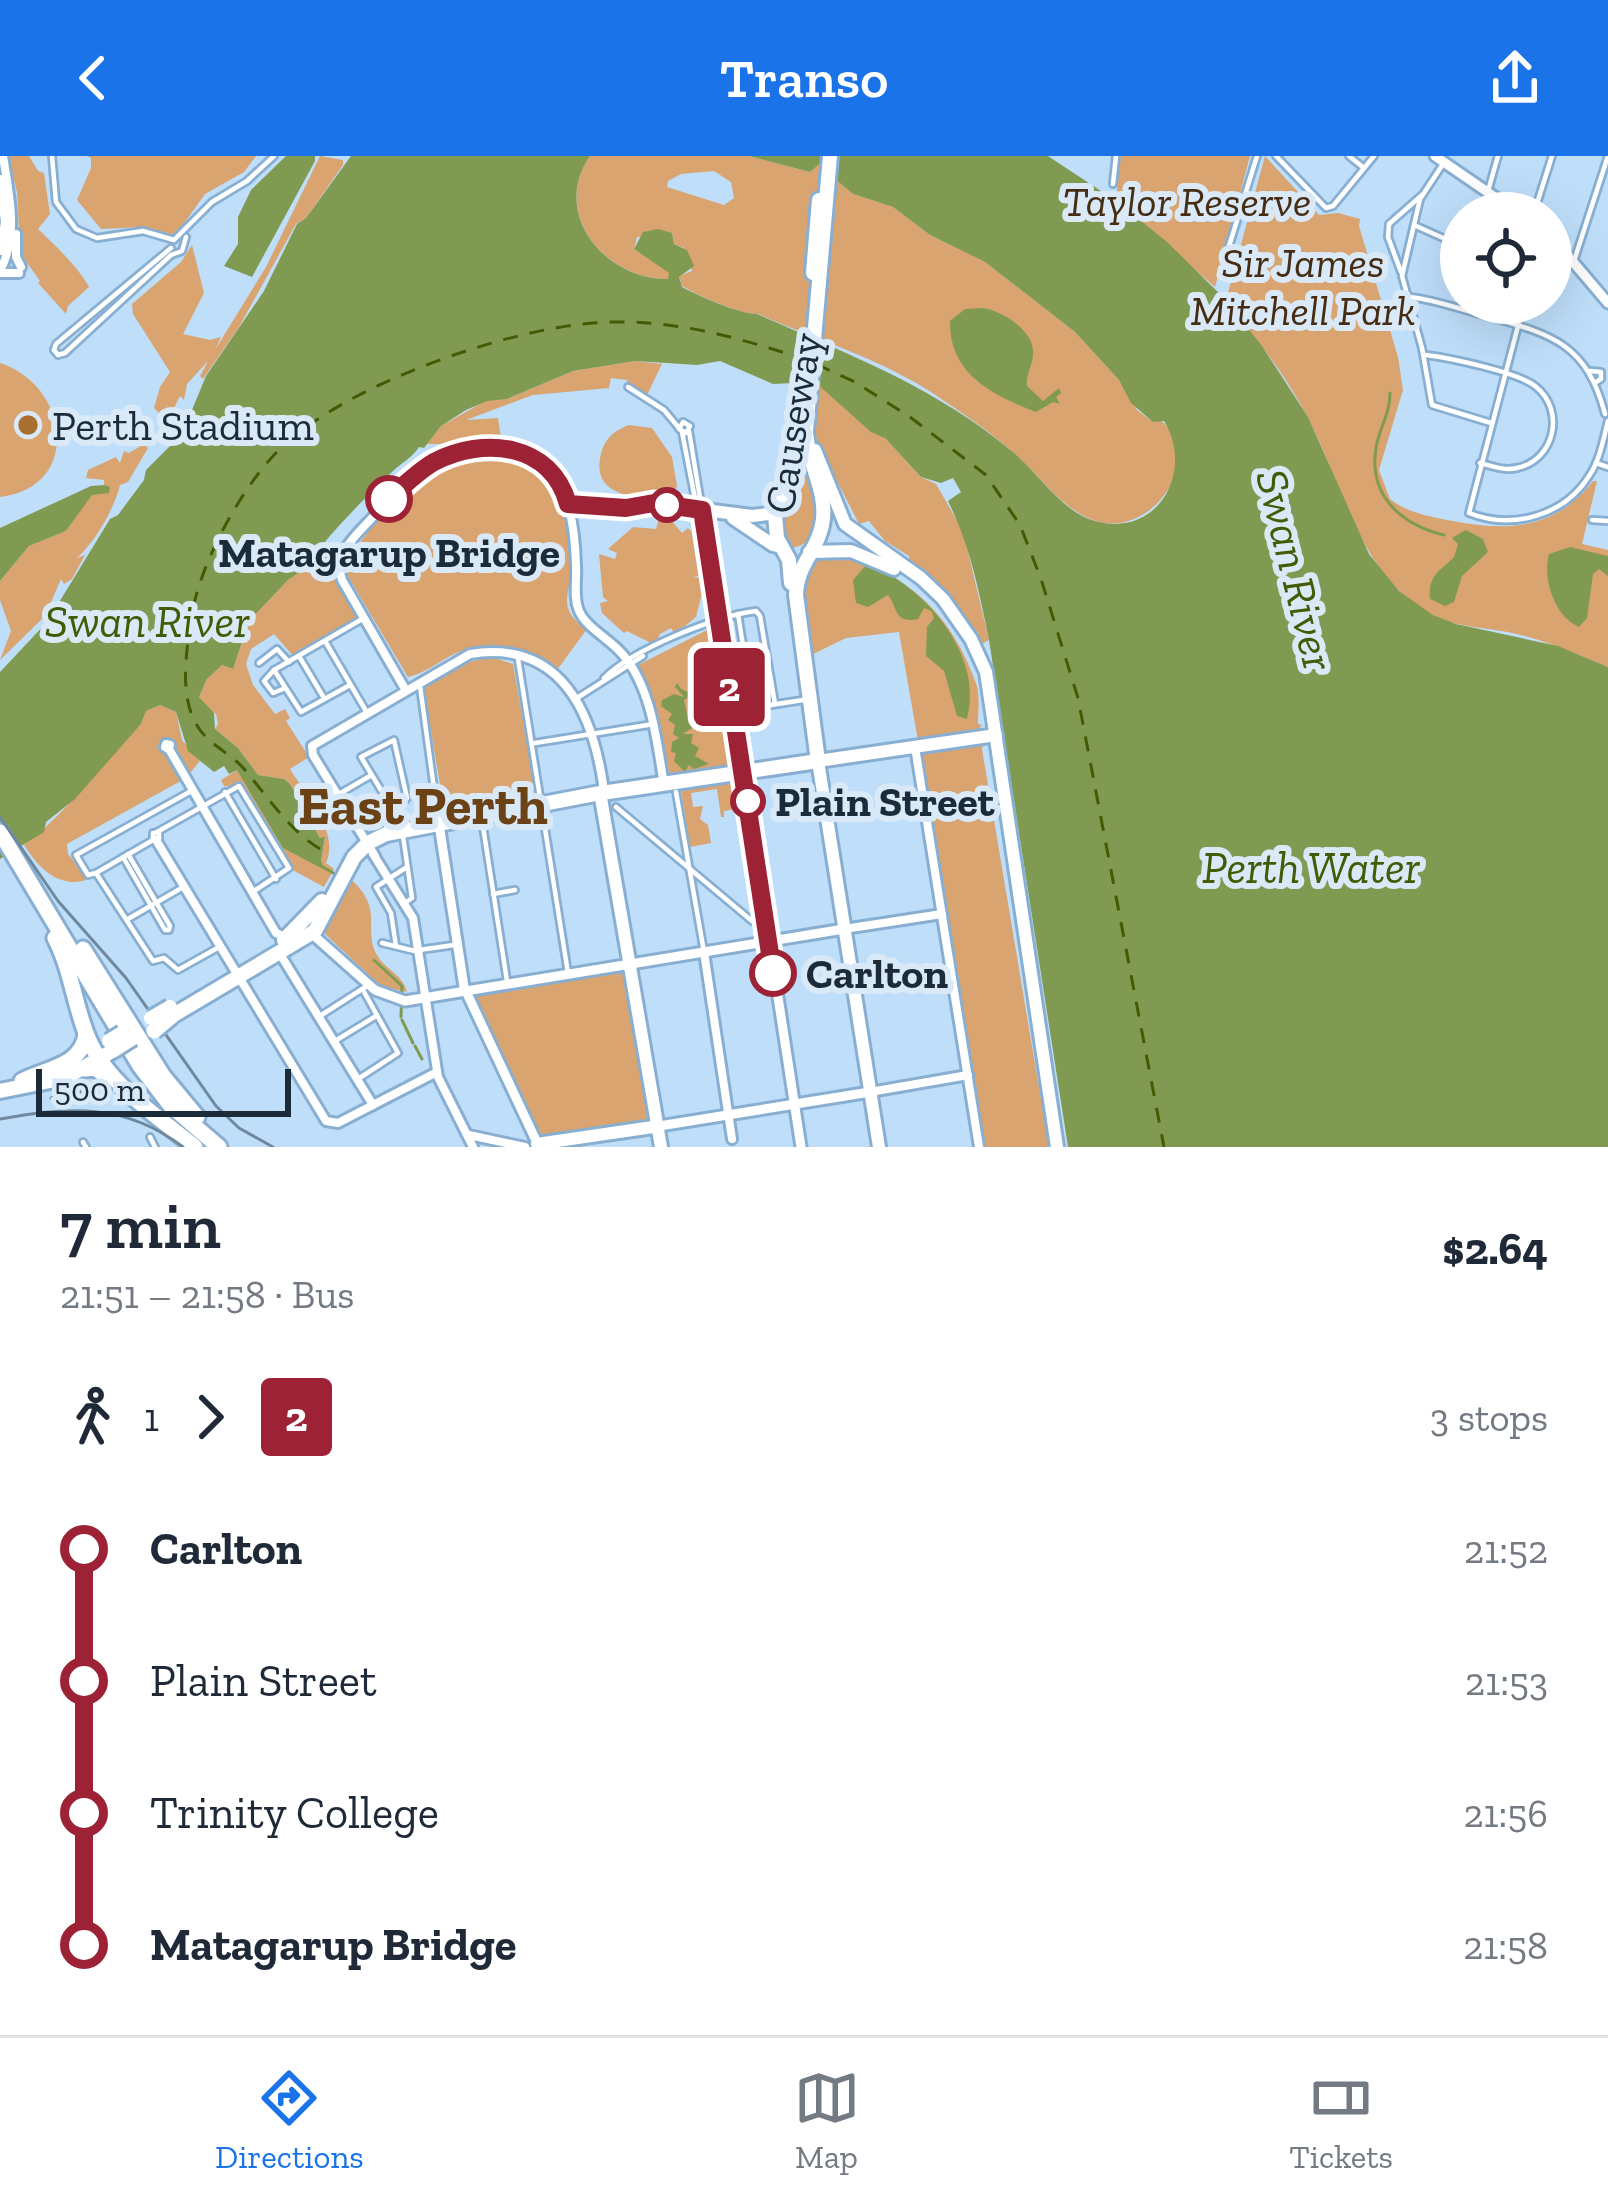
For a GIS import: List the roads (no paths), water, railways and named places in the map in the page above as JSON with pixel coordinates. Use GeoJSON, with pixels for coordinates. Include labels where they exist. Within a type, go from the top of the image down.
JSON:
{"type":"FeatureCollection","features":[{"type":"Feature","properties":{"kind":"highway","name":"Causeway"},"geometry":{"type":"LineString","coordinates":[[806,392],[809,456],[824,506],[821,532],[809,552],[783,547],[774,525],[806,392],[827,156]]}},
{"type":"Feature","properties":{"kind":"highway"},"geometry":{"type":"LineString","coordinates":[[783,547],[790,565],[791,619],[814,762]]}},
{"type":"Feature","properties":{"kind":"highway"},"geometry":{"type":"LineString","coordinates":[[809,552],[796,578],[796,596],[814,762]]}},
{"type":"Feature","properties":{"kind":"highway"},"geometry":{"type":"LineString","coordinates":[[0,1088],[42,1085],[84,1069],[235,969],[311,927],[340,875],[367,840],[397,824],[576,799],[608,799],[814,762]]}},
{"type":"Feature","properties":{"kind":"highway"},"geometry":{"type":"LineString","coordinates":[[367,840],[440,821]]}},
{"type":"Feature","properties":{"kind":"highway"},"geometry":{"type":"LineString","coordinates":[[0,832],[137,1072],[172,1116],[208,1147]]}},
{"type":"Feature","properties":{"kind":"highway"},"geometry":{"type":"LineString","coordinates":[[0,843],[134,1018],[125,1040],[148,1107]]}},
{"type":"Feature","properties":{"kind":"highway"},"geometry":{"type":"LineString","coordinates":[[22,870],[69,967],[86,1034],[84,1047],[74,1058],[22,1082]]}},
{"type":"Feature","properties":{"kind":"highway"},"geometry":{"type":"LineString","coordinates":[[22,870],[140,1066],[170,1105],[219,1147]]}},
{"type":"Feature","properties":{"kind":"highway"},"geometry":{"type":"LineString","coordinates":[[86,1034],[125,1040],[188,1108],[233,1147]]}},
{"type":"Feature","properties":{"kind":"highway"},"geometry":{"type":"LineString","coordinates":[[0,1088],[61,1069],[125,1040]]}},
{"type":"Feature","properties":{"kind":"highway"},"geometry":{"type":"LineString","coordinates":[[84,1069],[101,1070],[195,1147]]}},
{"type":"Feature","properties":{"kind":"main road"},"geometry":{"type":"LineString","coordinates":[[1442,158],[1490,192]]}},
{"type":"Feature","properties":{"kind":"main road"},"geometry":{"type":"LineString","coordinates":[[1572,256],[1608,301]]}},
{"type":"Feature","properties":{"kind":"main road"},"geometry":{"type":"LineString","coordinates":[[807,419],[843,521],[921,578]]}},
{"type":"Feature","properties":{"kind":"main road"},"geometry":{"type":"LineString","coordinates":[[700,512],[759,516],[769,514],[777,502]]}},
{"type":"Feature","properties":{"kind":"main road"},"geometry":{"type":"LineString","coordinates":[[700,512],[737,520],[783,547]]}},
{"type":"Feature","properties":{"kind":"main road"},"geometry":{"type":"LineString","coordinates":[[700,512],[801,1147]]}},
{"type":"Feature","properties":{"kind":"main road"},"geometry":{"type":"LineString","coordinates":[[870,544],[904,558],[956,614],[978,653],[992,698],[985,734]]}},
{"type":"Feature","properties":{"kind":"main road"},"geometry":{"type":"LineString","coordinates":[[809,552],[861,554],[890,566],[928,595],[965,643],[978,675],[1054,1147]]}},
{"type":"Feature","properties":{"kind":"main road"},"geometry":{"type":"LineString","coordinates":[[717,620],[731,712]]}},
{"type":"Feature","properties":{"kind":"main road"},"geometry":{"type":"LineString","coordinates":[[877,1147],[814,762],[985,734]]}},
{"type":"Feature","properties":{"kind":"main road"},"geometry":{"type":"LineString","coordinates":[[608,799],[658,1147]]}},
{"type":"Feature","properties":{"kind":"main road"},"geometry":{"type":"LineString","coordinates":[[440,821],[467,992],[538,1144]]}},
{"type":"Feature","properties":{"kind":"main road"},"geometry":{"type":"LineString","coordinates":[[311,927],[368,986],[403,998],[467,992],[842,929]]}},
{"type":"Feature","properties":{"kind":"main road"},"geometry":{"type":"LineString","coordinates":[[538,1144],[595,1142],[655,1127],[868,1092]]}},
{"type":"Feature","properties":{"kind":"main road"},"geometry":{"type":"LineString","coordinates":[[526,1118],[538,1144]]}},
{"type":"Feature","properties":{"kind":"street"},"geometry":{"type":"LineString","coordinates":[[3,156],[20,270],[0,272],[12,226],[3,156]]}},
{"type":"Feature","properties":{"kind":"street"},"geometry":{"type":"LineString","coordinates":[[52,156],[56,200],[70,225],[97,238],[141,231],[176,245]]}},
{"type":"Feature","properties":{"kind":"street"},"geometry":{"type":"LineString","coordinates":[[176,245],[56,344],[56,354],[64,353],[176,245],[204,209],[247,181],[274,156]]}},
{"type":"Feature","properties":{"kind":"street"},"geometry":{"type":"LineString","coordinates":[[1113,184],[1116,156]]}},
{"type":"Feature","properties":{"kind":"street"},"geometry":{"type":"LineString","coordinates":[[1226,256],[1257,156]]}},
{"type":"Feature","properties":{"kind":"street"},"geometry":{"type":"LineString","coordinates":[[1276,156],[1328,208],[1374,156]]}},
{"type":"Feature","properties":{"kind":"street"},"geometry":{"type":"LineString","coordinates":[[1349,156],[1364,168]]}},
{"type":"Feature","properties":{"kind":"street"},"geometry":{"type":"LineString","coordinates":[[1486,189],[1498,156]]}},
{"type":"Feature","properties":{"kind":"street"},"geometry":{"type":"LineString","coordinates":[[1542,192],[1552,156]]}},
{"type":"Feature","properties":{"kind":"street"},"geometry":{"type":"LineString","coordinates":[[1402,272],[1422,195],[1442,158]]}},
{"type":"Feature","properties":{"kind":"street"},"geometry":{"type":"LineString","coordinates":[[1576,259],[1607,160]]}},
{"type":"Feature","properties":{"kind":"street"},"geometry":{"type":"LineString","coordinates":[[0,179],[5,222],[0,251]]}},
{"type":"Feature","properties":{"kind":"street"},"geometry":{"type":"LineString","coordinates":[[1422,195],[1389,224],[1388,237],[1424,355],[1432,404],[1491,423]]}},
{"type":"Feature","properties":{"kind":"street"},"geometry":{"type":"LineString","coordinates":[[1414,225],[1440,237]]}},
{"type":"Feature","properties":{"kind":"street"},"geometry":{"type":"LineString","coordinates":[[1407,298],[1518,325],[1560,341],[1595,382],[1606,417],[1597,463],[1576,494],[1546,513],[1500,521],[1469,513],[1518,325]]}},
{"type":"Feature","properties":{"kind":"street"},"geometry":{"type":"LineString","coordinates":[[1424,355],[1530,383],[1545,396],[1553,416],[1553,433],[1546,448],[1528,464],[1505,469],[1480,463]]}},
{"type":"Feature","properties":{"kind":"street"},"geometry":{"type":"LineString","coordinates":[[568,504],[700,512],[685,428],[628,387]]}},
{"type":"Feature","properties":{"kind":"street"},"geometry":{"type":"LineString","coordinates":[[440,821],[414,686],[364,618],[339,572],[343,552],[428,465],[461,452],[497,447],[527,453],[554,473],[568,504],[577,602],[588,622],[627,663],[654,724],[689,868],[733,1143]]}},
{"type":"Feature","properties":{"kind":"street"},"geometry":{"type":"LineString","coordinates":[[1597,463],[1608,466]]}},
{"type":"Feature","properties":{"kind":"street"},"geometry":{"type":"LineString","coordinates":[[1592,520],[1608,521]]}},
{"type":"Feature","properties":{"kind":"street"},"geometry":{"type":"LineString","coordinates":[[578,698],[627,663],[717,620],[756,611],[776,704]]}},
{"type":"Feature","properties":{"kind":"street"},"geometry":{"type":"LineString","coordinates":[[736,614],[753,708]]}},
{"type":"Feature","properties":{"kind":"street"},"geometry":{"type":"LineString","coordinates":[[285,688],[273,693],[264,681],[274,670],[364,618]]}},
{"type":"Feature","properties":{"kind":"street"},"geometry":{"type":"LineString","coordinates":[[325,641],[366,711]]}},
{"type":"Feature","properties":{"kind":"street"},"geometry":{"type":"LineString","coordinates":[[259,663],[277,649],[289,662]]}},
{"type":"Feature","properties":{"kind":"street"},"geometry":{"type":"LineString","coordinates":[[538,1144],[475,1143],[437,1075],[413,918],[312,746],[470,654],[518,658],[553,673],[578,698],[593,734],[608,799],[752,921]]}},
{"type":"Feature","properties":{"kind":"street"},"geometry":{"type":"LineString","coordinates":[[299,656],[325,700]]}},
{"type":"Feature","properties":{"kind":"street"},"geometry":{"type":"LineString","coordinates":[[725,663],[767,656]]}},
{"type":"Feature","properties":{"kind":"street"},"geometry":{"type":"LineString","coordinates":[[518,658],[568,973]]}},
{"type":"Feature","properties":{"kind":"street"},"geometry":{"type":"LineString","coordinates":[[274,670],[301,712],[350,685]]}},
{"type":"Feature","properties":{"kind":"street"},"geometry":{"type":"LineString","coordinates":[[731,712],[803,700]]}},
{"type":"Feature","properties":{"kind":"street"},"geometry":{"type":"LineString","coordinates":[[533,743],[654,724]]}},
{"type":"Feature","properties":{"kind":"street"},"geometry":{"type":"LineString","coordinates":[[394,740],[406,800],[386,804],[370,776],[362,755],[394,740]]}},
{"type":"Feature","properties":{"kind":"street"},"geometry":{"type":"LineString","coordinates":[[915,746],[979,1147]]}},
{"type":"Feature","properties":{"kind":"street"},"geometry":{"type":"LineString","coordinates":[[169,749],[373,1106]]}},
{"type":"Feature","properties":{"kind":"street"},"geometry":{"type":"LineString","coordinates":[[338,795],[370,776]]}},
{"type":"Feature","properties":{"kind":"street"},"geometry":{"type":"LineString","coordinates":[[193,790],[146,818],[124,824],[76,855],[88,875],[96,873],[236,786],[243,788],[289,871],[252,892]]}},
{"type":"Feature","properties":{"kind":"street"},"geometry":{"type":"LineString","coordinates":[[225,792],[276,879]]}},
{"type":"Feature","properties":{"kind":"street"},"geometry":{"type":"LineString","coordinates":[[481,815],[508,983]]}},
{"type":"Feature","properties":{"kind":"street"},"geometry":{"type":"LineString","coordinates":[[402,830],[412,898],[405,903]]}},
{"type":"Feature","properties":{"kind":"street"},"geometry":{"type":"LineString","coordinates":[[157,837],[324,1119],[330,1124],[437,1075]]}},
{"type":"Feature","properties":{"kind":"street"},"geometry":{"type":"LineString","coordinates":[[125,855],[154,904]]}},
{"type":"Feature","properties":{"kind":"street"},"geometry":{"type":"LineString","coordinates":[[396,946],[392,915],[376,887],[407,867]]}},
{"type":"Feature","properties":{"kind":"street"},"geometry":{"type":"LineString","coordinates":[[96,873],[152,960],[164,958],[174,970],[221,946]]}},
{"type":"Feature","properties":{"kind":"street"},"geometry":{"type":"LineString","coordinates":[[128,919],[185,886]]}},
{"type":"Feature","properties":{"kind":"street"},"geometry":{"type":"LineString","coordinates":[[493,894],[515,890]]}},
{"type":"Feature","properties":{"kind":"street"},"geometry":{"type":"LineString","coordinates":[[842,929],[942,914]]}},
{"type":"Feature","properties":{"kind":"street"},"geometry":{"type":"LineString","coordinates":[[382,943],[419,951],[459,944]]}},
{"type":"Feature","properties":{"kind":"street"},"geometry":{"type":"LineString","coordinates":[[320,1016],[368,986],[377,1015],[398,1053],[358,1080]]}},
{"type":"Feature","properties":{"kind":"street"},"geometry":{"type":"LineString","coordinates":[[335,1041],[377,1015]]}},
{"type":"Feature","properties":{"kind":"street"},"geometry":{"type":"LineString","coordinates":[[868,1092],[968,1075]]}},
{"type":"Feature","properties":{"kind":"street"},"geometry":{"type":"LineString","coordinates":[[149,1137],[155,1147]]}},
{"type":"Feature","properties":{"kind":"water"},"geometry":{"type":"Polygon","coordinates":[[[286,156],[315,156],[315,161],[252,277],[224,266],[238,244],[238,217],[251,190],[286,156]]]}},
{"type":"Feature","properties":{"kind":"water","name":"Perth Water"},"geometry":{"type":"Polygon","coordinates":[[[351,156],[590,156],[579,178],[576,199],[580,220],[605,256],[645,276],[668,279],[669,273],[634,249],[643,232],[672,233],[674,244],[687,250],[694,266],[679,277],[682,287],[729,308],[757,314],[923,391],[985,430],[1075,511],[1099,522],[1121,524],[1139,519],[1166,495],[1173,478],[1172,440],[1164,421],[1153,422],[1131,403],[1119,380],[1075,332],[985,262],[930,235],[893,207],[853,194],[835,179],[827,163],[810,172],[749,156],[1048,156],[1116,201],[1166,241],[1226,300],[1262,346],[1308,417],[1369,554],[1399,591],[1433,615],[1456,624],[1558,646],[1608,667],[1608,1147],[1068,1147],[989,640],[968,551],[948,501],[961,492],[953,478],[941,483],[921,477],[885,438],[871,432],[815,382],[773,384],[720,361],[697,365],[635,361],[573,371],[507,399],[466,410],[441,426],[424,448],[419,447],[383,480],[310,565],[288,580],[249,621],[233,669],[222,665],[207,679],[199,697],[214,713],[215,729],[238,748],[258,775],[290,784],[320,838],[325,837],[321,861],[325,870],[283,848],[237,770],[229,774],[224,766],[214,772],[188,751],[176,712],[160,705],[146,711],[141,724],[75,799],[46,822],[44,832],[0,859],[0,672],[47,622],[110,519],[144,480],[146,470],[182,434],[206,376],[264,291],[297,224],[351,156]]]}},
{"type":"Feature","properties":{"kind":"water"},"geometry":{"type":"Polygon","coordinates":[[[965,309],[1000,313],[1024,331],[1033,346],[1027,386],[1043,401],[1059,388],[1060,404],[1053,402],[1036,412],[989,390],[965,369],[950,321],[965,309]]]}},
{"type":"Feature","properties":{"kind":"water"},"geometry":{"type":"Polygon","coordinates":[[[91,486],[110,487],[109,493],[92,495],[66,531],[29,546],[0,581],[0,528],[91,486]]]}},
{"type":"Feature","properties":{"kind":"water"},"geometry":{"type":"Polygon","coordinates":[[[1466,530],[1483,539],[1488,552],[1462,576],[1454,602],[1445,606],[1430,599],[1431,584],[1454,557],[1458,544],[1452,538],[1466,530]]]}},
{"type":"Feature","properties":{"kind":"water"},"geometry":{"type":"Polygon","coordinates":[[[1570,547],[1608,556],[1608,576],[1599,569],[1593,574],[1587,618],[1579,627],[1557,606],[1547,575],[1549,554],[1570,547]]]}},
{"type":"Feature","properties":{"kind":"water"},"geometry":{"type":"Polygon","coordinates":[[[867,564],[909,588],[945,625],[967,671],[967,719],[957,716],[944,671],[926,656],[927,627],[934,618],[931,611],[924,608],[918,619],[905,619],[888,595],[868,607],[856,603],[853,580],[867,564]]]}},
{"type":"Feature","properties":{"kind":"water"},"geometry":{"type":"Polygon","coordinates":[[[677,683],[693,694],[684,700],[688,718],[695,715],[691,704],[698,695],[704,702],[699,708],[702,713],[708,702],[715,703],[720,722],[711,727],[707,715],[701,714],[697,725],[683,734],[693,734],[691,743],[699,748],[695,756],[709,764],[694,769],[689,765],[685,772],[671,752],[672,742],[679,738],[668,720],[672,714],[661,706],[662,700],[674,694],[684,697],[677,683]]]}},
{"type":"Feature","properties":{"kind":"waterway"},"geometry":{"type":"LineString","coordinates":[[1390,393],[1376,448],[1377,480],[1402,516],[1444,535]]}},
{"type":"Feature","properties":{"kind":"waterway"},"geometry":{"type":"LineString","coordinates":[[323,867],[340,877]]}},
{"type":"Feature","properties":{"kind":"waterway"},"geometry":{"type":"LineString","coordinates":[[374,960],[402,986],[401,1017]]}},
{"type":"Feature","properties":{"kind":"waterway"},"geometry":{"type":"LineString","coordinates":[[402,1020],[413,1043]]}},
{"type":"Feature","properties":{"kind":"waterway"},"geometry":{"type":"LineString","coordinates":[[415,1046],[422,1059]]}},
{"type":"Feature","properties":{"kind":"railway"},"geometry":{"type":"LineString","coordinates":[[0,817],[58,901],[126,978],[216,1106],[239,1128],[273,1147]]}},
{"type":"Feature","properties":{"kind":"railway"},"geometry":{"type":"LineString","coordinates":[[51,1098],[103,1087]]}},
{"type":"Feature","properties":{"kind":"railway"},"geometry":{"type":"LineString","coordinates":[[0,1119],[73,1111],[118,1115],[183,1147]]}},
{"type":"Feature","properties":{"kind":"place","name":"Perth Stadium"},"geometry":{"type":"Point","coordinates":[28,425]}},
{"type":"Feature","properties":{"kind":"place","name":"Matagarup Bridge"},"geometry":{"type":"Point","coordinates":[389,499]}},
{"type":"Feature","properties":{"kind":"place","name":"Plain Street"},"geometry":{"type":"Point","coordinates":[748,801]}},
{"type":"Feature","properties":{"kind":"place","name":"Carlton"},"geometry":{"type":"Point","coordinates":[773,973]}},
{"type":"Feature","properties":{"kind":"district","name":"East Perth"},"geometry":{"type":"Point","coordinates":[423,805]}},
{"type":"Feature","properties":{"kind":"park label","name":"Taylor Reserve"},"geometry":{"type":"Point","coordinates":[1187,201]}},
{"type":"Feature","properties":{"kind":"park label","name":"Sir James Mitchell Park"},"geometry":{"type":"Point","coordinates":[1303,286]}},
{"type":"Feature","properties":{"kind":"water label","name":"Swan River"},"geometry":{"type":"Point","coordinates":[1295,570]}},
{"type":"Feature","properties":{"kind":"water label","name":"Swan River"},"geometry":{"type":"Point","coordinates":[147,622]}}]}
